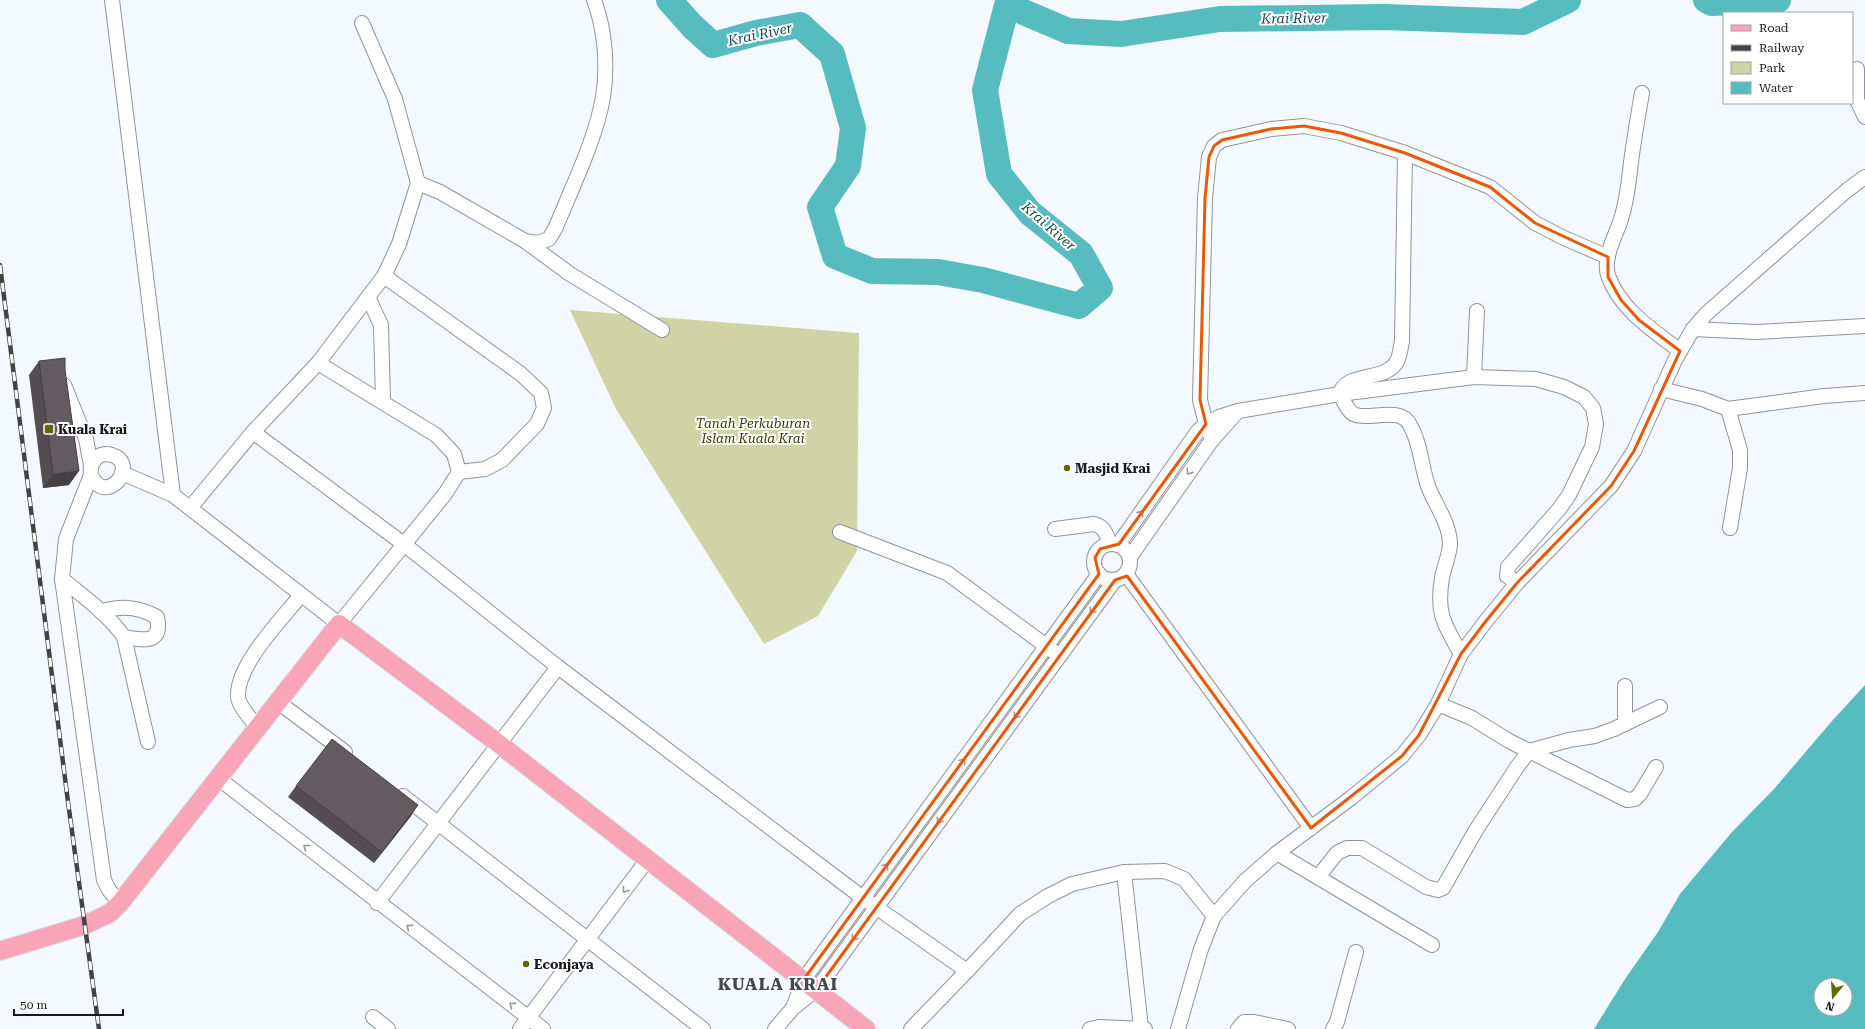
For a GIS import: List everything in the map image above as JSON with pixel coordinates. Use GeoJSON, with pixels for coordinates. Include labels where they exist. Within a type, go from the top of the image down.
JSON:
{"type":"FeatureCollection","features":[{"type":"Feature","properties":{"kind":"main road"},"geometry":{"type":"LineString","coordinates":[[0,951],[85,925],[110,913],[120,903],[340,624],[499,744],[866,1029]]}},
{"type":"Feature","properties":{"kind":"street"},"geometry":{"type":"LineString","coordinates":[[112,0],[173,495]]}},
{"type":"Feature","properties":{"kind":"street"},"geometry":{"type":"LineString","coordinates":[[525,241],[537,243],[549,239],[556,227],[589,146],[603,97],[605,65],[601,19],[594,0]]}},
{"type":"Feature","properties":{"kind":"street"},"geometry":{"type":"LineString","coordinates":[[190,508],[253,432],[318,363],[384,276],[399,244],[418,183],[395,99],[362,23]]}},
{"type":"Feature","properties":{"kind":"street"},"geometry":{"type":"LineString","coordinates":[[1856,69],[1857,100],[1865,116]]}},
{"type":"Feature","properties":{"kind":"street"},"geometry":{"type":"LineString","coordinates":[[1642,93],[1636,125],[1628,192],[1622,218],[1608,257],[1608,276],[1620,300],[1640,320],[1680,351]]}},
{"type":"Feature","properties":{"kind":"street"},"geometry":{"type":"LineString","coordinates":[[1212,440],[1200,400],[1205,198],[1209,157],[1214,146],[1222,140],[1272,128],[1304,126],[1342,133],[1405,153],[1490,187],[1535,223],[1564,238],[1608,257]]}},
{"type":"Feature","properties":{"kind":"street"},"geometry":{"type":"LineString","coordinates":[[1405,153],[1402,342],[1399,356],[1395,364],[1388,370],[1346,384],[1342,388],[1340,394],[1350,411],[1357,416],[1387,414],[1401,417],[1410,423],[1417,441],[1428,485],[1445,522],[1450,545],[1442,578],[1439,604],[1443,623],[1461,654]]}},
{"type":"Feature","properties":{"kind":"street"},"geometry":{"type":"LineString","coordinates":[[1178,1029],[1201,950],[1214,916],[1245,881],[1277,853],[1351,798],[1402,756],[1419,735],[1438,704],[1461,654],[1517,582],[1611,486],[1634,451],[1656,405],[1661,390],[1680,351],[1693,329],[1706,314],[1846,191],[1865,177]]}},
{"type":"Feature","properties":{"kind":"street"},"geometry":{"type":"LineString","coordinates":[[418,183],[440,192],[525,241],[570,274],[662,330]]}},
{"type":"Feature","properties":{"kind":"street"},"geometry":{"type":"LineString","coordinates":[[384,276],[521,374],[541,393],[544,408],[537,424],[502,460],[485,469],[459,472]]}},
{"type":"Feature","properties":{"kind":"street"},"geometry":{"type":"LineString","coordinates":[[368,297],[381,325],[383,401]]}},
{"type":"Feature","properties":{"kind":"street"},"geometry":{"type":"LineString","coordinates":[[1474,377],[1476,311]]}},
{"type":"Feature","properties":{"kind":"street"},"geometry":{"type":"LineString","coordinates":[[1693,329],[1756,332],[1865,326]]}},
{"type":"Feature","properties":{"kind":"street"},"geometry":{"type":"LineString","coordinates":[[122,473],[160,488],[173,495],[340,624],[445,494],[459,472],[454,454],[436,435],[383,401],[318,363]]}},
{"type":"Feature","properties":{"kind":"street"},"geometry":{"type":"LineString","coordinates":[[1120,577],[1109,580],[1099,574],[1094,564],[1094,558],[1100,549],[1114,544],[1198,431],[1206,424],[1219,417],[1238,411],[1340,394],[1474,377],[1536,380],[1564,387],[1584,397],[1593,408],[1596,424],[1592,447],[1569,495],[1560,508],[1506,571],[1509,579],[1517,582]]}},
{"type":"Feature","properties":{"kind":"street"},"geometry":{"type":"LineString","coordinates":[[64,385],[86,439],[91,470],[95,482],[109,486],[160,488]]}},
{"type":"Feature","properties":{"kind":"street"},"geometry":{"type":"LineString","coordinates":[[1661,390],[1702,399],[1728,409],[1824,396],[1865,393]]}},
{"type":"Feature","properties":{"kind":"street"},"geometry":{"type":"LineString","coordinates":[[1728,409],[1740,450],[1740,468],[1730,528]]}},
{"type":"Feature","properties":{"kind":"street"},"geometry":{"type":"LineString","coordinates":[[810,984],[877,906],[1060,656],[1120,577],[1129,569],[1130,557],[1212,440],[1238,411]]}},
{"type":"Feature","properties":{"kind":"street"},"geometry":{"type":"LineString","coordinates":[[253,432],[405,545],[558,667],[864,898],[967,971]]}},
{"type":"Feature","properties":{"kind":"street"},"geometry":{"type":"LineString","coordinates":[[79,507],[121,478],[122,473],[121,463],[118,459],[114,456],[105,454],[86,439]]}},
{"type":"Feature","properties":{"kind":"street"},"geometry":{"type":"LineString","coordinates":[[105,454],[96,457],[79,507],[66,539],[62,579],[104,880],[109,890],[120,903]]}},
{"type":"Feature","properties":{"kind":"street"},"geometry":{"type":"LineString","coordinates":[[1055,529],[1094,524],[1100,526],[1114,544],[1127,551],[1130,557]]}},
{"type":"Feature","properties":{"kind":"street"},"geometry":{"type":"LineString","coordinates":[[840,532],[947,573],[959,580],[1060,656]]}},
{"type":"Feature","properties":{"kind":"street"},"geometry":{"type":"LineString","coordinates":[[775,1029],[793,1008],[810,984],[864,898],[1099,574]]}},
{"type":"Feature","properties":{"kind":"street"},"geometry":{"type":"LineString","coordinates":[[1120,577],[1311,828]]}},
{"type":"Feature","properties":{"kind":"street"},"geometry":{"type":"LineString","coordinates":[[62,579],[101,612],[117,627],[124,637],[148,742]]}},
{"type":"Feature","properties":{"kind":"street"},"geometry":{"type":"LineString","coordinates":[[258,728],[238,699],[239,684],[248,662],[301,594]]}},
{"type":"Feature","properties":{"kind":"street"},"geometry":{"type":"LineString","coordinates":[[101,612],[127,608],[148,612],[157,617],[159,627],[155,636],[148,640],[124,637]]}},
{"type":"Feature","properties":{"kind":"street"},"geometry":{"type":"LineString","coordinates":[[378,903],[558,667]]}},
{"type":"Feature","properties":{"kind":"street"},"geometry":{"type":"LineString","coordinates":[[1625,686],[1625,724]]}},
{"type":"Feature","properties":{"kind":"street"},"geometry":{"type":"LineString","coordinates":[[278,702],[358,762]]}},
{"type":"Feature","properties":{"kind":"street"},"geometry":{"type":"LineString","coordinates":[[1438,704],[1472,718],[1508,741],[1631,800],[1635,799],[1640,794],[1656,767]]}},
{"type":"Feature","properties":{"kind":"street"},"geometry":{"type":"LineString","coordinates":[[1318,877],[1337,853],[1347,848],[1362,848],[1426,887],[1438,890],[1443,888],[1476,830],[1529,751],[1569,740],[1595,736],[1625,724],[1660,707]]}},
{"type":"Feature","properties":{"kind":"street"},"geometry":{"type":"LineString","coordinates":[[218,778],[543,1029]]}},
{"type":"Feature","properties":{"kind":"street"},"geometry":{"type":"LineString","coordinates":[[389,786],[439,823],[703,1029]]}},
{"type":"Feature","properties":{"kind":"street"},"geometry":{"type":"LineString","coordinates":[[1277,853],[1432,945]]}},
{"type":"Feature","properties":{"kind":"street"},"geometry":{"type":"LineString","coordinates":[[520,1029],[648,859]]}},
{"type":"Feature","properties":{"kind":"street"},"geometry":{"type":"LineString","coordinates":[[911,1029],[1020,914],[1048,896],[1072,884],[1124,872],[1165,871],[1184,879],[1214,916]]}},
{"type":"Feature","properties":{"kind":"street"},"geometry":{"type":"LineString","coordinates":[[1090,1029],[1099,1027],[1143,1029],[1124,872]]}},
{"type":"Feature","properties":{"kind":"street"},"geometry":{"type":"LineString","coordinates":[[1333,1029],[1337,1022],[1356,952]]}},
{"type":"Feature","properties":{"kind":"street"},"geometry":{"type":"LineString","coordinates":[[373,1017],[388,1029]]}},
{"type":"Feature","properties":{"kind":"street"},"geometry":{"type":"LineString","coordinates":[[1238,1029],[1244,1022],[1254,1022],[1288,1029]]}},
{"type":"Feature","properties":{"kind":"highlighted area"},"geometry":{"type":"Polygon","coordinates":[[[1304,126],[1341,133],[1405,153],[1490,187],[1535,223],[1608,257],[1608,277],[1621,300],[1639,320],[1680,351],[1634,451],[1611,486],[1517,583],[1486,621],[1461,654],[1419,735],[1402,756],[1311,828],[1127,576],[1115,580],[817,989],[804,979],[1099,574],[1095,558],[1100,549],[1119,544],[1206,424],[1200,400],[1205,198],[1209,157],[1214,146],[1222,140],[1271,129],[1304,126]]]}},
{"type":"Feature","properties":{"kind":"green space","name":"Tanah Perkuburan Islam Kuala Krai"},"geometry":{"type":"Polygon","coordinates":[[[570,310],[859,333],[857,551],[818,616],[764,644],[616,409],[570,310]]]}},
{"type":"Feature","properties":{"kind":"water"},"geometry":{"type":"Polygon","coordinates":[[[1865,685],[1865,1029],[1594,1029],[1625,979],[1658,932],[1680,894],[1732,832],[1774,789],[1865,685]]]}},
{"type":"Feature","properties":{"kind":"building"},"geometry":{"type":"Polygon","coordinates":[[[65,358],[65,370],[79,471],[53,474],[39,361],[65,358]]]}},
{"type":"Feature","properties":{"kind":"building"},"geometry":{"type":"Polygon","coordinates":[[[332,739],[418,805],[382,852],[296,786],[332,739]]]}},
{"type":"Feature","properties":{"kind":"waterway","name":"Krai River"},"geometry":{"type":"LineString","coordinates":[[669,0],[692,26],[713,45],[756,33],[800,25],[832,54],[853,128],[848,166],[820,207],[835,256],[872,271],[938,272],[983,280],[1079,306],[1100,288],[1081,254],[1030,213],[999,174],[985,90],[1007,5],[1068,31],[1121,34],[1220,19],[1384,17],[1523,22],[1568,0]]}},
{"type":"Feature","properties":{"kind":"waterway","name":"Krai River"},"geometry":{"type":"LineString","coordinates":[[1706,0],[1712,3],[1778,0]]}},
{"type":"Feature","properties":{"kind":"railway"},"geometry":{"type":"LineString","coordinates":[[0,265],[68,802],[99,1029]]}},
{"type":"Feature","properties":{"kind":"place","name":"Kuala Krai"},"geometry":{"type":"Point","coordinates":[49,429]}},
{"type":"Feature","properties":{"kind":"place","name":"Masjid Krai"},"geometry":{"type":"Point","coordinates":[1067,468]}},
{"type":"Feature","properties":{"kind":"place","name":"Econjaya"},"geometry":{"type":"Point","coordinates":[526,964]}},
{"type":"Feature","properties":{"kind":"district","name":"KUALA KRAI"},"geometry":{"type":"Point","coordinates":[778,984]}}]}
